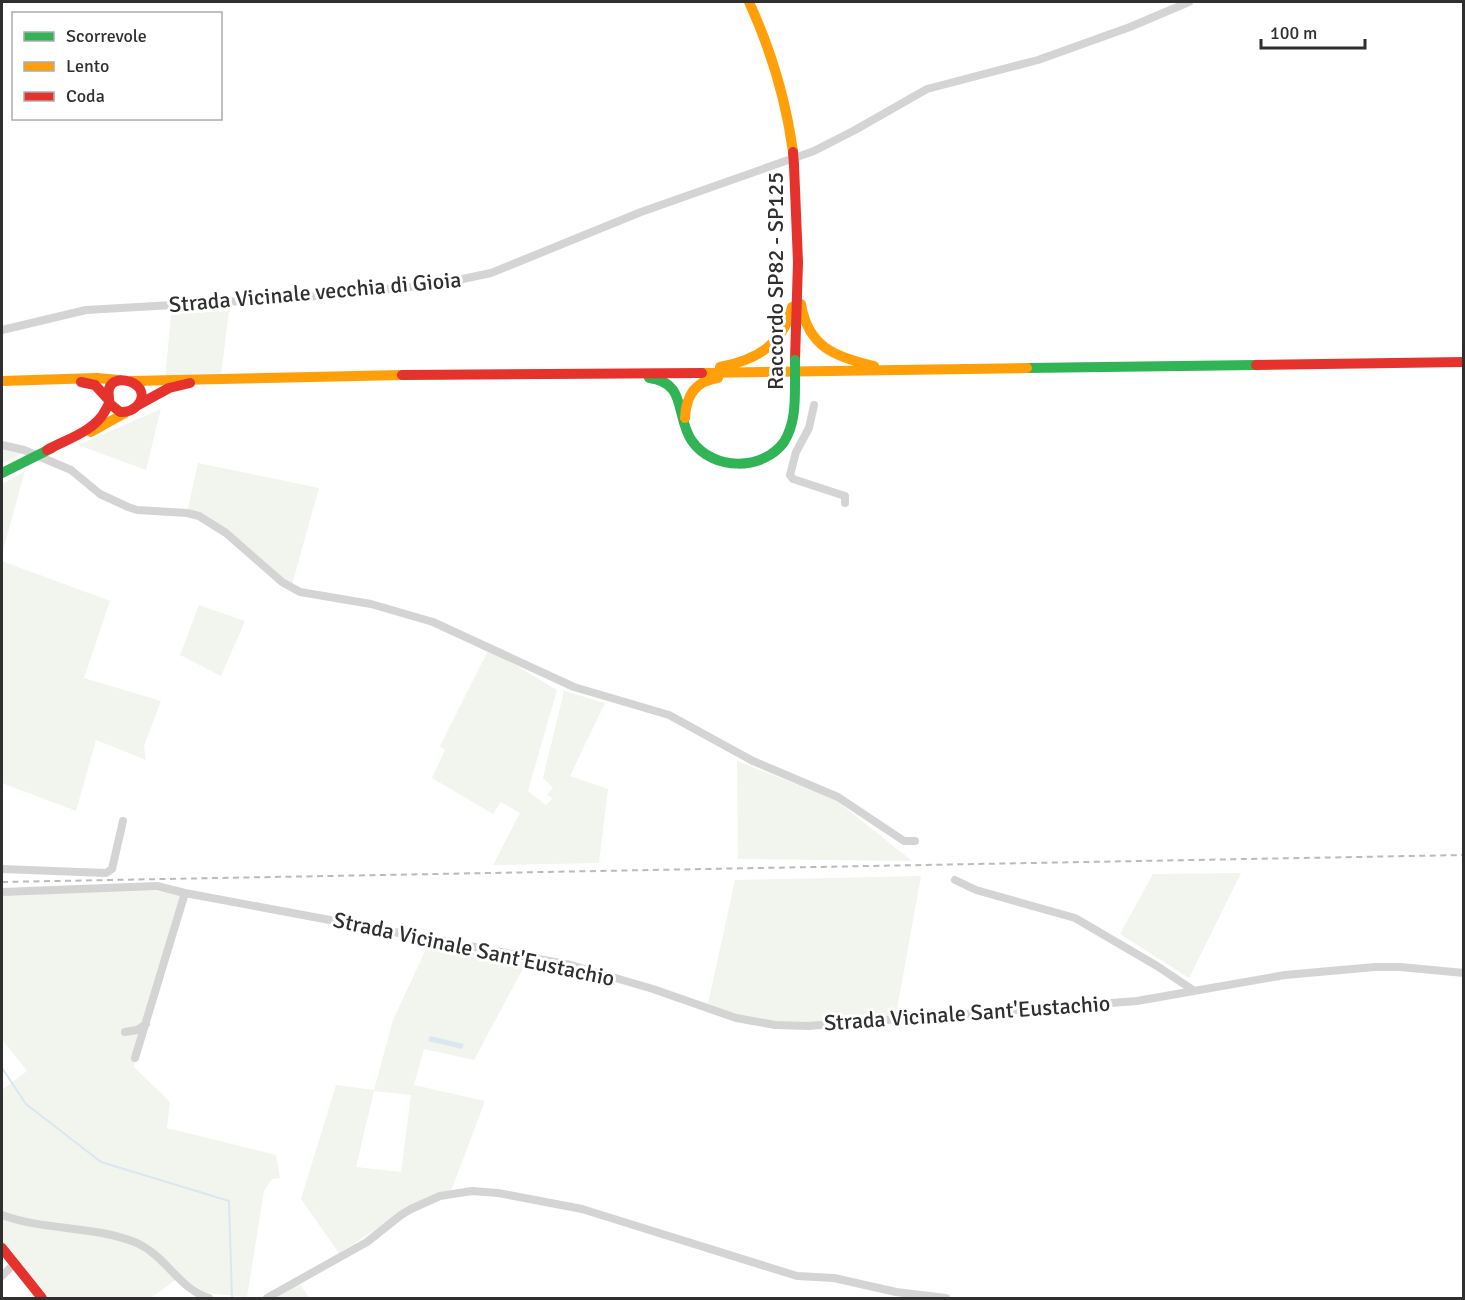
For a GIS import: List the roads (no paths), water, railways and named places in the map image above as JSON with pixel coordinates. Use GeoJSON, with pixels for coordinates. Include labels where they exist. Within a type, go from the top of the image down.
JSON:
{"type":"FeatureCollection","features":[{"type":"Feature","properties":{"kind":"main road","name":"Raccordo SP82 - SP125"},"geometry":{"type":"LineString","coordinates":[[613,373],[654,378],[668,385],[677,398],[680,412],[694,443],[713,457],[741,464],[760,461],[777,450],[790,430],[794,413],[798,271],[793,152],[781,91],[769,52],[749,2]]}},
{"type":"Feature","properties":{"kind":"main road"},"geometry":{"type":"LineString","coordinates":[[798,271],[802,313],[812,336],[832,353],[844,358],[894,370]]}},
{"type":"Feature","properties":{"kind":"main road"},"geometry":{"type":"LineString","coordinates":[[686,374],[737,364],[757,356],[767,348],[782,334],[787,325],[798,271]]}},
{"type":"Feature","properties":{"kind":"main road"},"geometry":{"type":"LineString","coordinates":[[2,381],[97,378],[131,381],[241,377],[686,374],[1464,362]]}},
{"type":"Feature","properties":{"kind":"main road"},"geometry":{"type":"LineString","coordinates":[[686,424],[688,396],[700,383],[713,378],[771,372]]}},
{"type":"Feature","properties":{"kind":"main road"},"geometry":{"type":"LineString","coordinates":[[47,450],[84,436],[169,388],[241,377]]}},
{"type":"Feature","properties":{"kind":"main road"},"geometry":{"type":"LineString","coordinates":[[69,379],[95,385],[116,411],[125,413]]}},
{"type":"Feature","properties":{"kind":"main road"},"geometry":{"type":"LineString","coordinates":[[2,473],[95,424],[103,415],[109,389],[119,380]]}},
{"type":"Feature","properties":{"kind":"main road"},"geometry":{"type":"LineString","coordinates":[[131,381],[139,389],[138,405]]}},
{"type":"Feature","properties":{"kind":"main road"},"geometry":{"type":"LineString","coordinates":[[2,1248],[42,1299]]}},
{"type":"Feature","properties":{"kind":"street","name":"Strada Vicinale vecchia di Gioia"},"geometry":{"type":"LineString","coordinates":[[2,330],[86,310],[296,298],[439,284],[491,273],[641,212],[814,151],[927,89],[1038,60],[1130,27],[1189,2]]}},
{"type":"Feature","properties":{"kind":"street"},"geometry":{"type":"LineString","coordinates":[[814,405],[810,428],[796,452],[790,475],[792,479],[845,496],[845,503]]}},
{"type":"Feature","properties":{"kind":"street"},"geometry":{"type":"LineString","coordinates":[[2,445],[12,446],[70,470],[100,494],[128,507],[199,516],[226,533],[282,582],[300,592],[371,604],[433,622],[573,687],[669,716],[753,760],[838,797],[904,841],[915,841]]}},
{"type":"Feature","properties":{"kind":"street"},"geometry":{"type":"LineString","coordinates":[[2,869],[106,873],[112,869],[123,821]]}},
{"type":"Feature","properties":{"kind":"street"},"geometry":{"type":"LineString","coordinates":[[955,880],[976,890],[1075,918],[1193,990]]}},
{"type":"Feature","properties":{"kind":"street","name":"Strada Vicinale Sant'Eustachio"},"geometry":{"type":"LineString","coordinates":[[2,892],[157,886],[571,965],[653,989],[727,1016],[775,1025],[808,1026],[1137,1001],[1286,975],[1375,967],[1464,973]]}},
{"type":"Feature","properties":{"kind":"street"},"geometry":{"type":"LineString","coordinates":[[135,1059],[185,893]]}},
{"type":"Feature","properties":{"kind":"street"},"geometry":{"type":"LineString","coordinates":[[125,1032],[136,1030],[146,1024]]}},
{"type":"Feature","properties":{"kind":"street"},"geometry":{"type":"LineString","coordinates":[[267,1299],[367,1242],[411,1209],[440,1196],[472,1191],[498,1193],[582,1209],[797,1276],[834,1278],[896,1292],[946,1299]]}},
{"type":"Feature","properties":{"kind":"street"},"geometry":{"type":"LineString","coordinates":[[2,1215],[25,1223],[89,1230],[135,1243],[153,1251],[194,1292],[209,1299]]}},
{"type":"Feature","properties":{"kind":"street"},"geometry":{"type":"LineString","coordinates":[[2,1276],[14,1264]]}},
{"type":"Feature","properties":{"kind":"waterway"},"geometry":{"type":"LineString","coordinates":[[2,1068],[26,1104],[101,1162],[229,1201],[232,1298]]}},
{"type":"Feature","properties":{"kind":"railway"},"geometry":{"type":"LineString","coordinates":[[2,882],[1464,855]]}}]}
